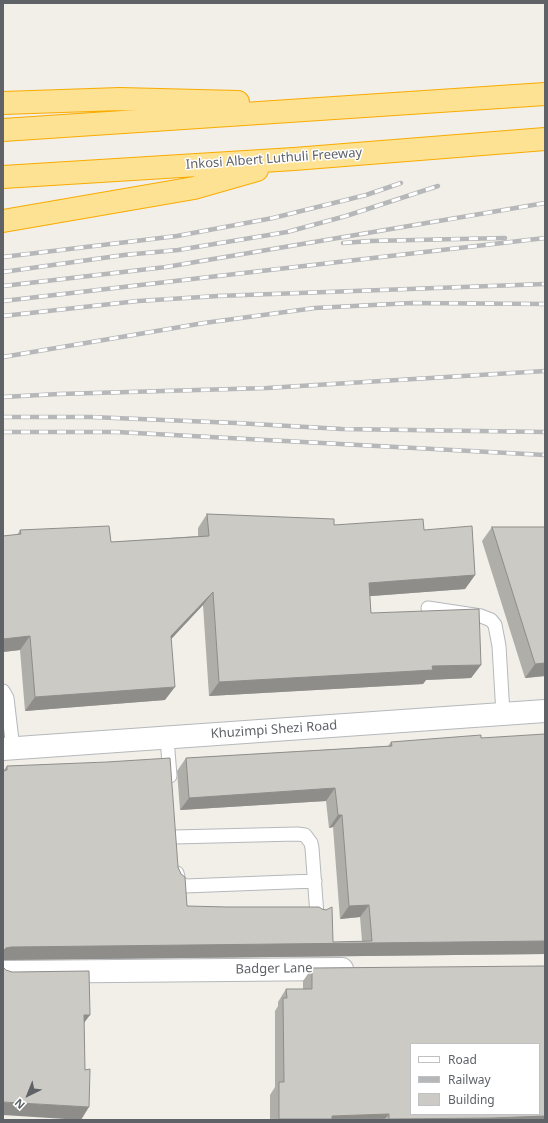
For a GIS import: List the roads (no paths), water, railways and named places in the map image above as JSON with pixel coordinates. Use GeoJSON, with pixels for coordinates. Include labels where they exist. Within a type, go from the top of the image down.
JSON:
{"type":"FeatureCollection","features":[{"type":"Feature","properties":{"kind":"highway"},"geometry":{"type":"LineString","coordinates":[[3,130],[545,94]]}},
{"type":"Feature","properties":{"kind":"highway"},"geometry":{"type":"LineString","coordinates":[[3,103],[120,99],[376,105]]}},
{"type":"Feature","properties":{"kind":"highway","name":"Inkosi Albert Luthuli Freeway"},"geometry":{"type":"LineString","coordinates":[[3,177],[294,159],[545,139]]}},
{"type":"Feature","properties":{"kind":"highway"},"geometry":{"type":"LineString","coordinates":[[3,221],[194,188],[294,159]]}},
{"type":"Feature","properties":{"kind":"street","name":"Khuzimpi Shezi Road"},"geometry":{"type":"LineString","coordinates":[[8,749],[545,710]]}},
{"type":"Feature","properties":{"kind":"street","name":"Badger Lane"},"geometry":{"type":"LineString","coordinates":[[3,972],[362,968]]}},
{"type":"Feature","properties":{"kind":"lane"},"geometry":{"type":"LineString","coordinates":[[428,608],[481,616],[492,620],[495,625],[499,646],[503,714]]}},
{"type":"Feature","properties":{"kind":"lane"},"geometry":{"type":"LineString","coordinates":[[3,691],[7,698],[8,749]]}},
{"type":"Feature","properties":{"kind":"lane"},"geometry":{"type":"LineString","coordinates":[[167,738],[171,791]]}},
{"type":"Feature","properties":{"kind":"lane"},"geometry":{"type":"LineString","coordinates":[[173,822],[177,879],[185,886],[315,881]]}},
{"type":"Feature","properties":{"kind":"lane"},"geometry":{"type":"LineString","coordinates":[[174,837],[305,835],[311,843],[317,915]]}},
{"type":"Feature","properties":{"kind":"railway"},"geometry":{"type":"LineString","coordinates":[[3,257],[177,236],[273,218],[366,195],[401,183]]}},
{"type":"Feature","properties":{"kind":"railway"},"geometry":{"type":"LineString","coordinates":[[3,272],[124,255],[178,250],[287,232],[346,216],[438,186]]}},
{"type":"Feature","properties":{"kind":"railway"},"geometry":{"type":"LineString","coordinates":[[3,286],[166,267],[545,203]]}},
{"type":"Feature","properties":{"kind":"railway"},"geometry":{"type":"LineString","coordinates":[[343,243],[505,238]]}},
{"type":"Feature","properties":{"kind":"railway"},"geometry":{"type":"LineString","coordinates":[[3,301],[545,238]]}},
{"type":"Feature","properties":{"kind":"railway"},"geometry":{"type":"LineString","coordinates":[[3,316],[138,301],[218,296],[545,284]]}},
{"type":"Feature","properties":{"kind":"railway"},"geometry":{"type":"LineString","coordinates":[[3,357],[204,323],[315,308],[412,303],[545,304]]}},
{"type":"Feature","properties":{"kind":"railway"},"geometry":{"type":"LineString","coordinates":[[3,397],[267,388],[545,371]]}},
{"type":"Feature","properties":{"kind":"railway"},"geometry":{"type":"LineString","coordinates":[[3,417],[91,417],[342,429],[545,432]]}},
{"type":"Feature","properties":{"kind":"railway"},"geometry":{"type":"LineString","coordinates":[[3,432],[117,432],[545,455]]}}]}
